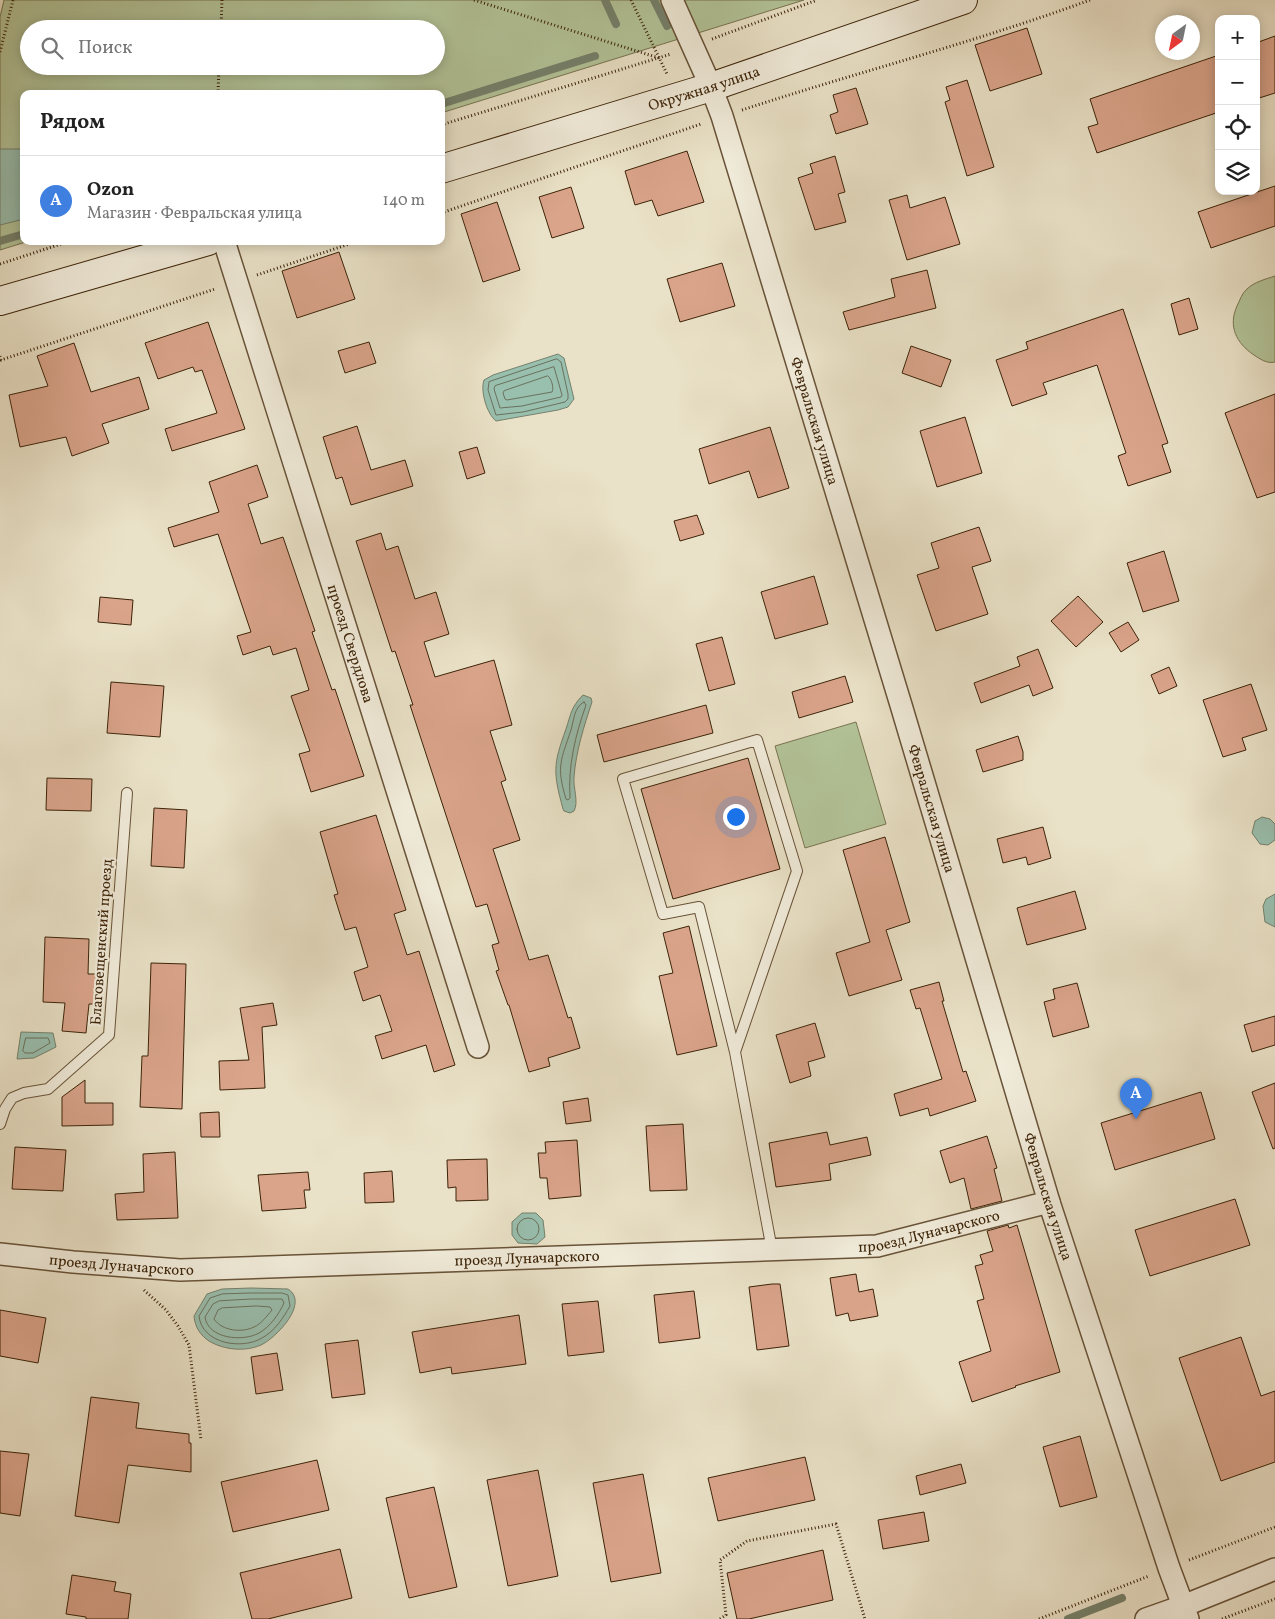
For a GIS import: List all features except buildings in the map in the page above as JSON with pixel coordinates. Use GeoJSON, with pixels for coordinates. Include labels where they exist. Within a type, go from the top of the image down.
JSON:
{"type":"FeatureCollection","features":[{"type":"Feature","properties":{"kind":"main road","name":"Окружная улица"},"geometry":{"type":"LineString","coordinates":[[445,168],[711,86],[963,0]]}},
{"type":"Feature","properties":{"kind":"main road"},"geometry":{"type":"LineString","coordinates":[[0,301],[194,245]]}},
{"type":"Feature","properties":{"kind":"street","name":"Февральская улица"},"geometry":{"type":"LineString","coordinates":[[672,0],[711,86],[722,116],[904,714],[1049,1202],[1186,1613]]}},
{"type":"Feature","properties":{"kind":"street","name":"проезд Свердлова"},"geometry":{"type":"LineString","coordinates":[[225,245],[478,1047]]}},
{"type":"Feature","properties":{"kind":"street","name":"проезд Луначарского"},"geometry":{"type":"LineString","coordinates":[[0,1254],[180,1270],[877,1246],[1049,1202]]}},
{"type":"Feature","properties":{"kind":"street"},"geometry":{"type":"LineString","coordinates":[[1146,1619],[1186,1613],[1275,1569]]}},
{"type":"Feature","properties":{"kind":"lane"},"geometry":{"type":"LineString","coordinates":[[735,1052],[797,871],[757,740],[623,778],[663,914],[700,907],[735,1052],[772,1250]]}},
{"type":"Feature","properties":{"kind":"lane","name":"Благовещенский проезд"},"geometry":{"type":"LineString","coordinates":[[0,1124],[5,1109],[12,1098],[24,1093],[48,1089],[109,1035],[127,793]]}},
{"type":"Feature","properties":{"kind":"path"},"geometry":{"type":"LineString","coordinates":[[0,52],[13,0]]}},
{"type":"Feature","properties":{"kind":"path"},"geometry":{"type":"LineString","coordinates":[[221,20],[222,0]]}},
{"type":"Feature","properties":{"kind":"path"},"geometry":{"type":"LineString","coordinates":[[474,0],[659,58]]}},
{"type":"Feature","properties":{"kind":"path"},"geometry":{"type":"LineString","coordinates":[[631,0],[659,58]]}},
{"type":"Feature","properties":{"kind":"path"},"geometry":{"type":"LineString","coordinates":[[445,124],[659,58],[817,0]]}},
{"type":"Feature","properties":{"kind":"path"},"geometry":{"type":"LineString","coordinates":[[445,212],[816,85],[1040,18],[1090,0]]}},
{"type":"Feature","properties":{"kind":"path"},"geometry":{"type":"LineString","coordinates":[[218,90],[219,75]]}},
{"type":"Feature","properties":{"kind":"path"},"geometry":{"type":"LineString","coordinates":[[0,264],[58,245]]}},
{"type":"Feature","properties":{"kind":"path"},"geometry":{"type":"LineString","coordinates":[[0,356],[2,360],[346,245]]}},
{"type":"Feature","properties":{"kind":"path"},"geometry":{"type":"LineString","coordinates":[[115,1265],[166,1310],[189,1345],[201,1440]]}},
{"type":"Feature","properties":{"kind":"path"},"geometry":{"type":"LineString","coordinates":[[720,1619],[726,1615],[720,1560],[747,1541],[836,1524],[865,1619]]}},
{"type":"Feature","properties":{"kind":"path"},"geometry":{"type":"LineString","coordinates":[[1222,1619],[1275,1599]]}},
{"type":"Feature","properties":{"kind":"shaded area"},"geometry":{"type":"Polygon","coordinates":[[[4,0],[804,0],[445,112],[445,90],[20,90],[20,244],[0,250],[0,17],[4,0]]]}},
{"type":"Feature","properties":{"kind":"shaded area"},"geometry":{"type":"Polygon","coordinates":[[[1275,276],[1275,362],[1269,362],[1256,357],[1242,345],[1235,334],[1233,320],[1234,313],[1245,291],[1257,283],[1275,276]]]}},
{"type":"Feature","properties":{"kind":"shaded area"},"geometry":{"type":"Polygon","coordinates":[[[856,722],[886,824],[805,848],[775,746],[856,722]]]}},
{"type":"Feature","properties":{"kind":"water"},"geometry":{"type":"Polygon","coordinates":[[[0,149],[20,149],[20,220],[0,225],[0,149]]]}},
{"type":"Feature","properties":{"kind":"water"},"geometry":{"type":"Polygon","coordinates":[[[558,354],[564,358],[574,399],[568,407],[496,421],[485,402],[484,380],[493,375],[558,354]]]}},
{"type":"Feature","properties":{"kind":"water"},"geometry":{"type":"Polygon","coordinates":[[[583,695],[591,698],[592,702],[583,729],[575,767],[576,803],[574,811],[570,813],[563,809],[556,769],[559,751],[572,711],[583,695]]]}},
{"type":"Feature","properties":{"kind":"water"},"geometry":{"type":"Polygon","coordinates":[[[1262,817],[1270,819],[1275,824],[1275,840],[1268,845],[1260,844],[1252,833],[1255,821],[1262,817]]]}},
{"type":"Feature","properties":{"kind":"water"},"geometry":{"type":"Polygon","coordinates":[[[1275,894],[1275,927],[1265,922],[1263,906],[1266,899],[1275,894]]]}},
{"type":"Feature","properties":{"kind":"water"},"geometry":{"type":"Polygon","coordinates":[[[21,1032],[53,1033],[56,1047],[34,1058],[17,1059],[21,1032]]]}},
{"type":"Feature","properties":{"kind":"water"},"geometry":{"type":"Polygon","coordinates":[[[522,1213],[536,1213],[543,1220],[545,1237],[537,1244],[518,1243],[512,1235],[512,1222],[522,1213]]]}},
{"type":"Feature","properties":{"kind":"water"},"geometry":{"type":"Polygon","coordinates":[[[222,1289],[288,1289],[294,1295],[293,1311],[275,1335],[261,1345],[248,1349],[221,1346],[203,1336],[198,1330],[194,1316],[207,1294],[222,1289]]]}},
{"type":"Feature","properties":{"kind":"waterway"},"geometry":{"type":"LineString","coordinates":[[605,0],[616,24]]}},
{"type":"Feature","properties":{"kind":"waterway"},"geometry":{"type":"LineString","coordinates":[[654,0],[667,26]]}},
{"type":"Feature","properties":{"kind":"waterway"},"geometry":{"type":"LineString","coordinates":[[445,103],[595,56]]}},
{"type":"Feature","properties":{"kind":"waterway"},"geometry":{"type":"LineString","coordinates":[[0,241],[20,235]]}},
{"type":"Feature","properties":{"kind":"waterway"},"geometry":{"type":"LineString","coordinates":[[1068,1619],[1122,1598]]}},
{"type":"Feature","properties":{"kind":"place","name":"Ozon"},"geometry":{"type":"Point","coordinates":[1136,1119]}}]}
